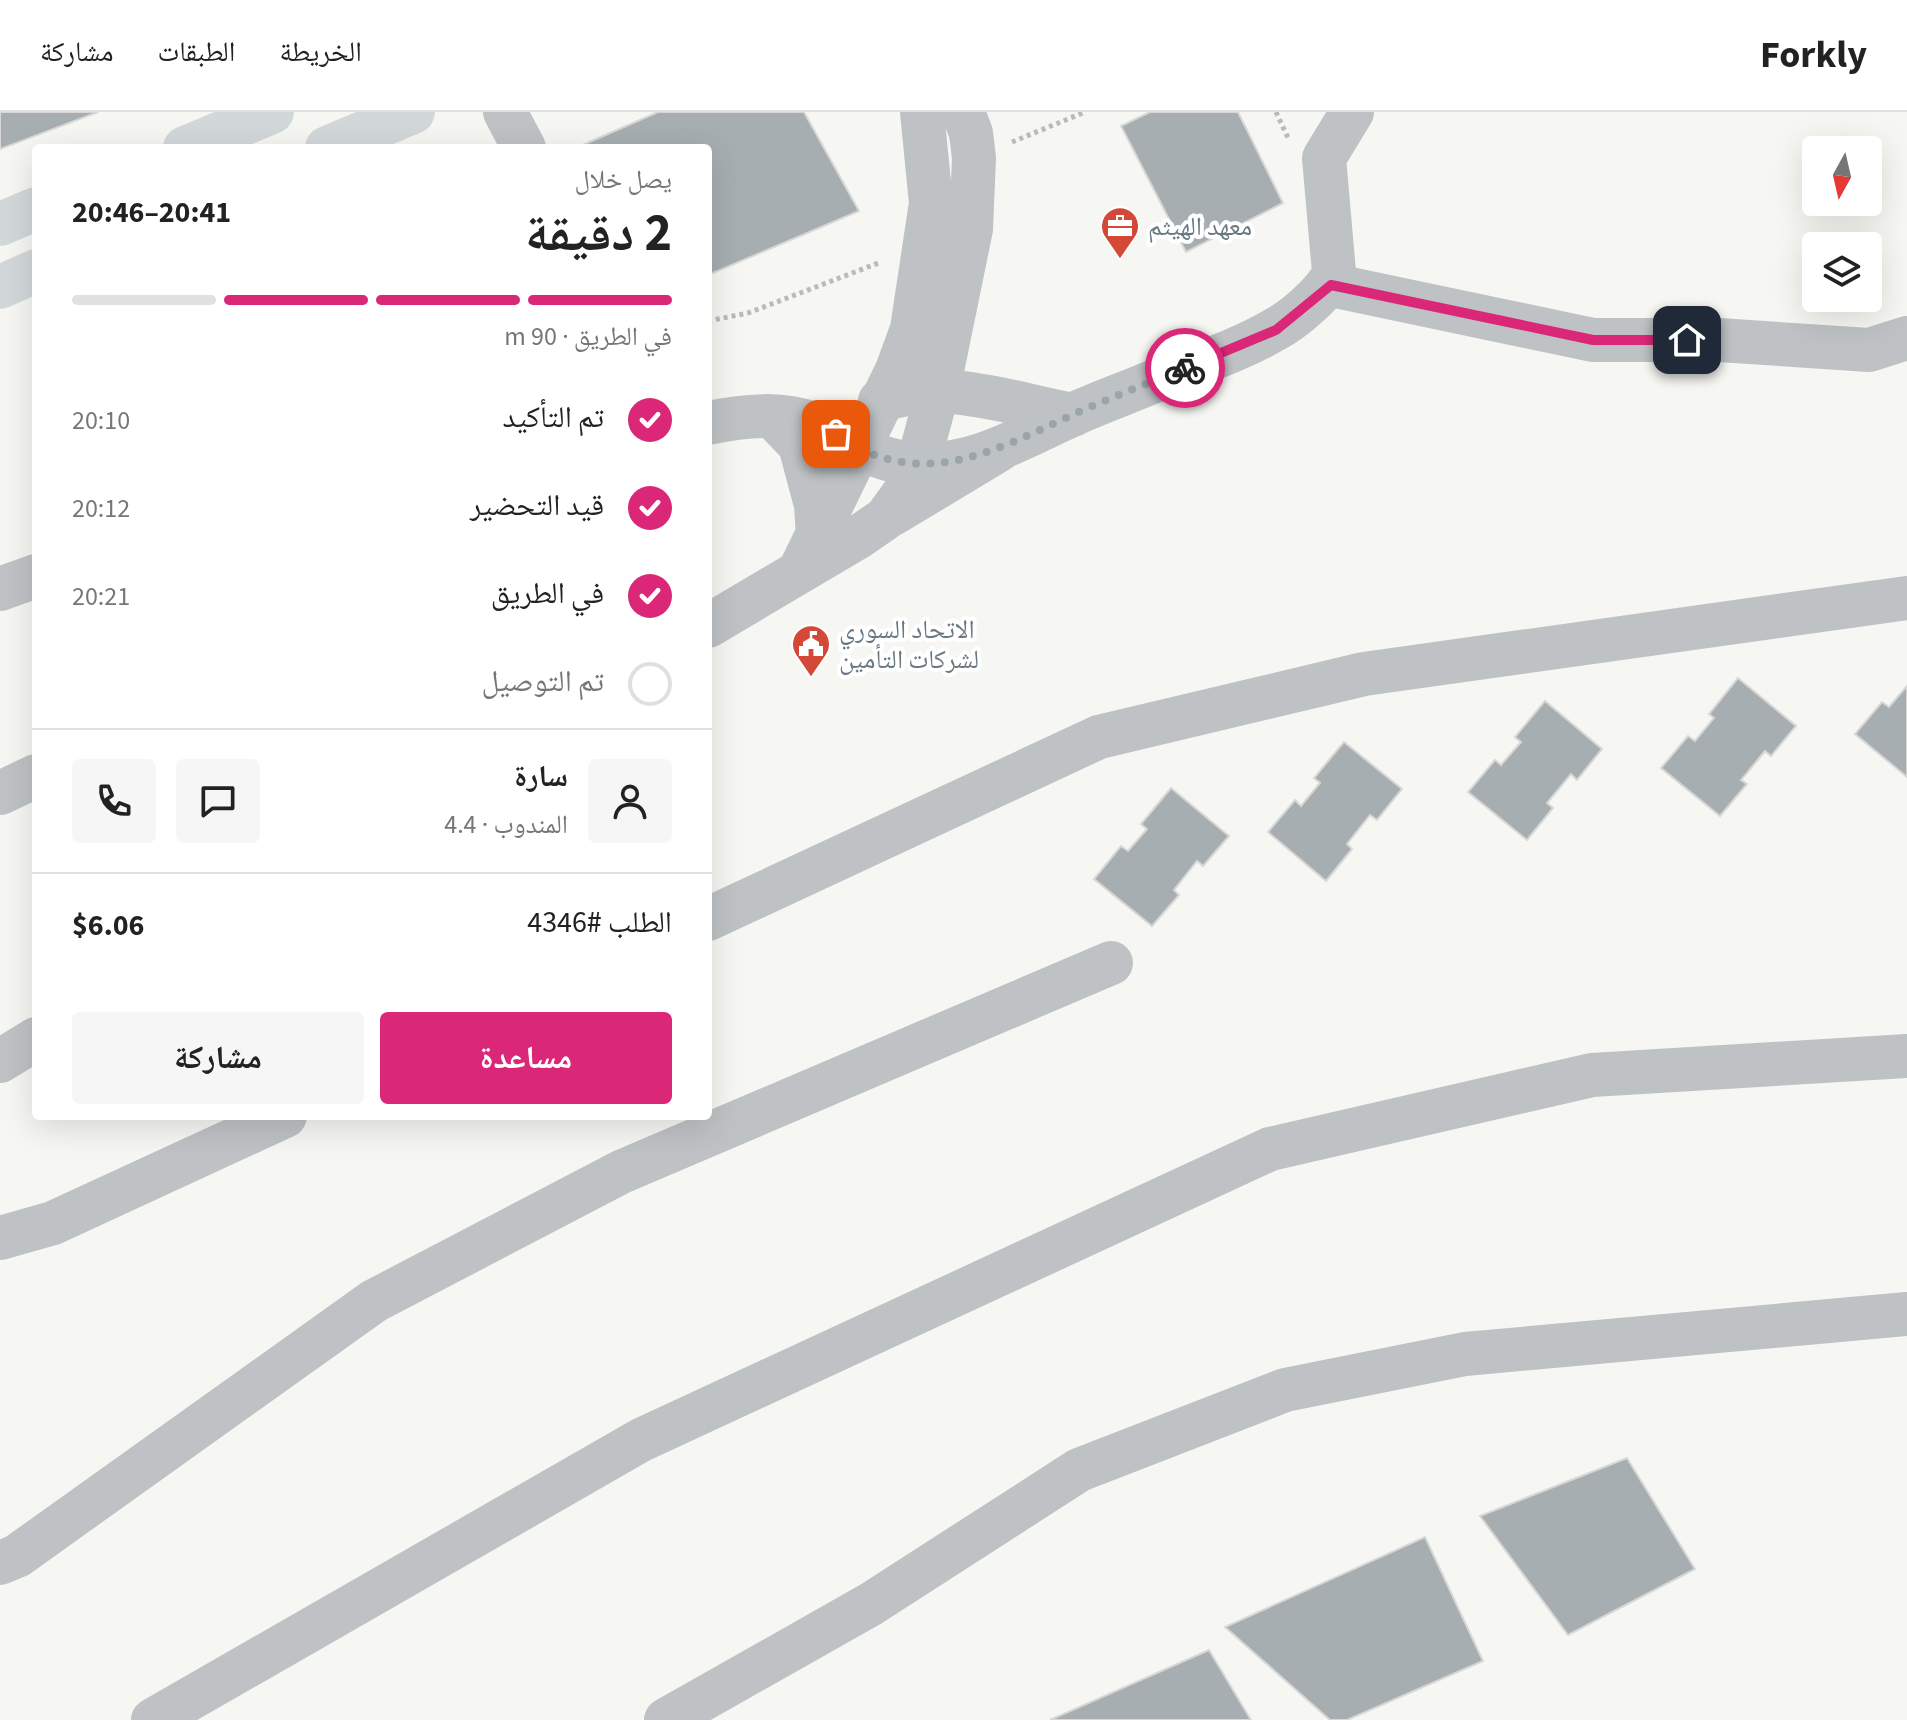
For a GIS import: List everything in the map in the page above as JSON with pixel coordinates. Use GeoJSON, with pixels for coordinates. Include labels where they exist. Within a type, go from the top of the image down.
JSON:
{"type":"FeatureCollection","features":[{"type":"Feature","properties":{"kind":"main road"},"geometry":{"type":"LineString","coordinates":[[195,144],[272,112]]}},
{"type":"Feature","properties":{"kind":"main road"},"geometry":{"type":"LineString","coordinates":[[337,144],[413,112]]}},
{"type":"Feature","properties":{"kind":"main road"},"geometry":{"type":"LineString","coordinates":[[0,224],[32,211]]}},
{"type":"Feature","properties":{"kind":"main road"},"geometry":{"type":"LineString","coordinates":[[0,287],[32,273]]}},
{"type":"Feature","properties":{"kind":"street"},"geometry":{"type":"LineString","coordinates":[[505,112],[522,144]]}},
{"type":"Feature","properties":{"kind":"street"},"geometry":{"type":"LineString","coordinates":[[809,553],[897,370],[912,329],[928,237],[930,173],[922,112]]}},
{"type":"Feature","properties":{"kind":"street"},"geometry":{"type":"LineString","coordinates":[[886,518],[907,489],[918,464],[938,390],[971,229],[974,158],[971,133],[963,112]]}},
{"type":"Feature","properties":{"kind":"street"},"geometry":{"type":"LineString","coordinates":[[712,623],[809,553],[886,518],[999,450],[1073,415],[1276,330],[1331,285],[1334,272],[1324,158],[1352,112]]}},
{"type":"Feature","properties":{"kind":"street"},"geometry":{"type":"LineString","coordinates":[[1331,285],[1593,340],[1719,340],[1869,350],[1907,338]]}},
{"type":"Feature","properties":{"kind":"street"},"geometry":{"type":"LineString","coordinates":[[880,401],[897,395],[938,390],[1073,415]]}},
{"type":"Feature","properties":{"kind":"street"},"geometry":{"type":"LineString","coordinates":[[712,422],[761,415],[813,423],[857,449],[888,460],[918,464],[954,462],[999,450]]}},
{"type":"Feature","properties":{"kind":"street"},"geometry":{"type":"LineString","coordinates":[[773,417],[800,445],[816,505],[809,553]]}},
{"type":"Feature","properties":{"kind":"street"},"geometry":{"type":"LineString","coordinates":[[0,589],[32,577]]}},
{"type":"Feature","properties":{"kind":"street"},"geometry":{"type":"LineString","coordinates":[[712,917],[1099,737],[1364,674],[1907,598]]}},
{"type":"Feature","properties":{"kind":"street"},"geometry":{"type":"LineString","coordinates":[[0,793],[32,778]]}},
{"type":"Feature","properties":{"kind":"street"},"geometry":{"type":"LineString","coordinates":[[0,1563],[17,1556],[374,1301],[621,1172],[1111,963]]}},
{"type":"Feature","properties":{"kind":"street"},"geometry":{"type":"LineString","coordinates":[[0,1061],[32,1041]]}},
{"type":"Feature","properties":{"kind":"street"},"geometry":{"type":"LineString","coordinates":[[153,1720],[641,1440],[1270,1149],[1592,1075],[1907,1056]]}},
{"type":"Feature","properties":{"kind":"street"},"geometry":{"type":"LineString","coordinates":[[0,1238],[53,1223],[276,1120]]}},
{"type":"Feature","properties":{"kind":"street"},"geometry":{"type":"LineString","coordinates":[[666,1720],[871,1604],[1079,1470],[1285,1390],[1465,1354],[1907,1314]]}},
{"type":"Feature","properties":{"kind":"path"},"geometry":{"type":"LineString","coordinates":[[974,158],[1085,112]]}},
{"type":"Feature","properties":{"kind":"path"},"geometry":{"type":"LineString","coordinates":[[712,320],[748,313],[895,257]]}},
{"type":"Feature","properties":{"kind":"building"},"geometry":{"type":"Polygon","coordinates":[[[0,112],[98,112],[0,149],[0,112]]]}},
{"type":"Feature","properties":{"kind":"building"},"geometry":{"type":"Polygon","coordinates":[[[658,112],[804,112],[859,211],[712,273],[712,144],[585,144],[658,112]]]}},
{"type":"Feature","properties":{"kind":"building"},"geometry":{"type":"Polygon","coordinates":[[[1150,112],[1238,112],[1283,203],[1186,252],[1121,126],[1150,112]]]}},
{"type":"Feature","properties":{"kind":"building"},"geometry":{"type":"Polygon","coordinates":[[[1738,678],[1796,726],[1771,756],[1765,751],[1741,780],[1747,784],[1720,816],[1661,768],[1688,736],[1695,741],[1714,718],[1709,714],[1738,678]]]}},
{"type":"Feature","properties":{"kind":"building"},"geometry":{"type":"Polygon","coordinates":[[[1907,686],[1907,777],[1855,734],[1882,702],[1889,707],[1907,686]]]}},
{"type":"Feature","properties":{"kind":"building"},"geometry":{"type":"Polygon","coordinates":[[[1545,701],[1602,749],[1577,780],[1571,774],[1547,803],[1553,808],[1527,840],[1468,792],[1495,760],[1501,765],[1521,742],[1515,737],[1545,701]]]}},
{"type":"Feature","properties":{"kind":"building"},"geometry":{"type":"Polygon","coordinates":[[[1344,742],[1402,789],[1377,820],[1370,815],[1347,844],[1352,849],[1326,881],[1268,832],[1295,800],[1301,806],[1320,783],[1314,778],[1344,742]]]}},
{"type":"Feature","properties":{"kind":"building"},"geometry":{"type":"Polygon","coordinates":[[[1171,788],[1229,836],[1203,866],[1197,861],[1174,890],[1179,895],[1152,926],[1094,879],[1121,846],[1128,851],[1147,829],[1141,824],[1171,788]]]}},
{"type":"Feature","properties":{"kind":"building"},"geometry":{"type":"Polygon","coordinates":[[[1627,1458],[1695,1569],[1568,1635],[1480,1516],[1627,1458]]]}},
{"type":"Feature","properties":{"kind":"building"},"geometry":{"type":"Polygon","coordinates":[[[1425,1537],[1483,1661],[1347,1720],[1330,1720],[1225,1627],[1425,1537]]]}},
{"type":"Feature","properties":{"kind":"building"},"geometry":{"type":"Polygon","coordinates":[[[1209,1650],[1251,1720],[1050,1720],[1209,1650]]]}},
{"type":"Feature","properties":{"kind":"way so far"},"geometry":{"type":"LineString","coordinates":[[836,434],[857,449],[888,460],[918,464],[954,462],[999,450],[1185,368]]}},
{"type":"Feature","properties":{"kind":"place","name":"معهد الهيثم"},"geometry":{"type":"Point","coordinates":[1120,260]}},
{"type":"Feature","properties":{"kind":"place","name":"الاتحاد السوري لشركات التأمين"},"geometry":{"type":"Point","coordinates":[811,678]}},
{"type":"Feature","properties":{"kind":"route"},"geometry":{"type":"LineString","coordinates":[[1185,368],[1276,330],[1331,285],[1593,340],[1687,340]]}}]}
